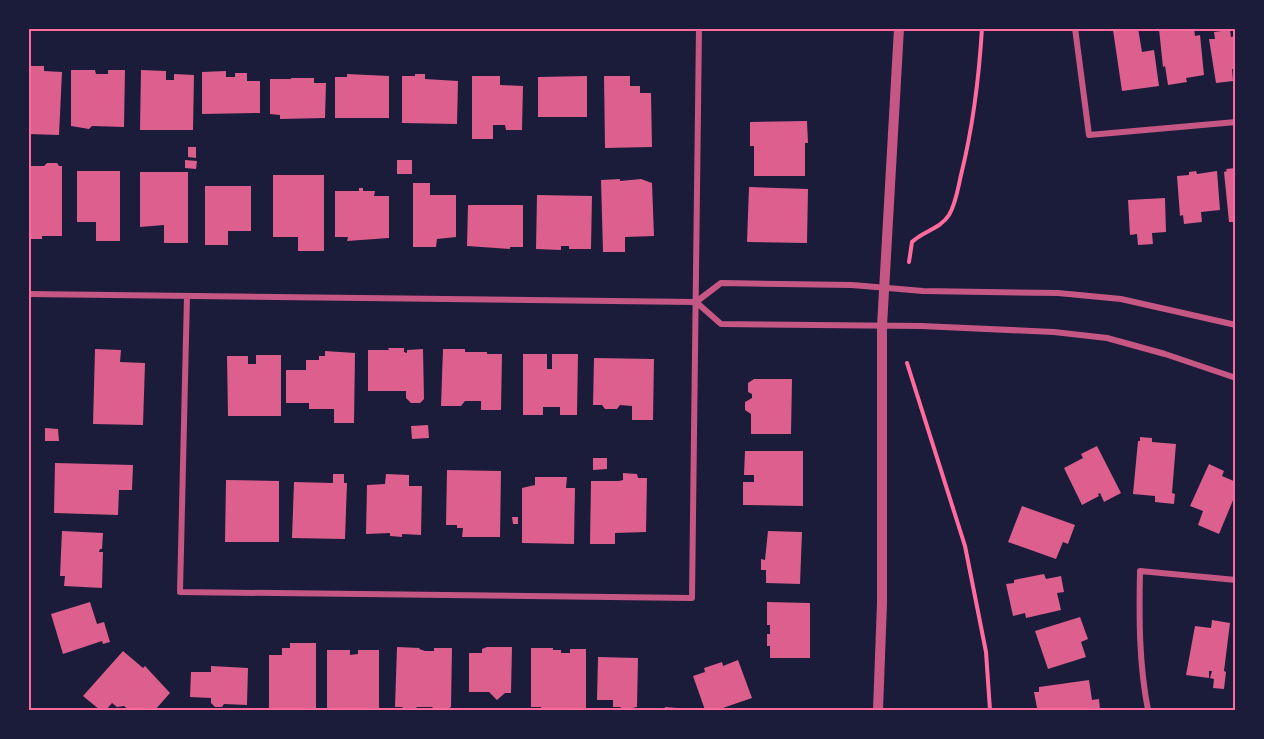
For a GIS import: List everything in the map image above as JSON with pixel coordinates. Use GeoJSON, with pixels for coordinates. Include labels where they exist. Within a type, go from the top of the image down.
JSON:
{"type":"FeatureCollection","features":[{"type":"Feature","properties":{"kind":"street"},"geometry":{"type":"LineString","coordinates":[[187,296],[180,592],[692,598],[699,28]]}},
{"type":"Feature","properties":{"kind":"street"},"geometry":{"type":"LineString","coordinates":[[878,711],[882,603],[883,286],[899,28]]}},
{"type":"Feature","properties":{"kind":"street"},"geometry":{"type":"LineString","coordinates":[[1075,28],[1089,135],[1236,122]]}},
{"type":"Feature","properties":{"kind":"street"},"geometry":{"type":"LineString","coordinates":[[28,294],[696,302],[721,283],[883,286],[923,291],[1058,293],[1121,299],[1236,325]]}},
{"type":"Feature","properties":{"kind":"street"},"geometry":{"type":"LineString","coordinates":[[696,302],[721,324],[882,326],[1054,332],[1107,338],[1165,354],[1236,378]]}},
{"type":"Feature","properties":{"kind":"street"},"geometry":{"type":"LineString","coordinates":[[1148,711],[1139,628],[1140,571],[1236,580]]}},
{"type":"Feature","properties":{"kind":"path"},"geometry":{"type":"LineString","coordinates":[[909,262],[912,242],[933,230],[948,216],[955,201],[969,143],[980,70],[982,28]]}},
{"type":"Feature","properties":{"kind":"path"},"geometry":{"type":"LineString","coordinates":[[907,363],[965,546],[986,652],[990,711]]}},
{"type":"Feature","properties":{"kind":"building"},"geometry":{"type":"Polygon","coordinates":[[[1138,28],[1142,52],[1154,50],[1159,86],[1122,91],[1113,30],[1138,28]]]}},
{"type":"Feature","properties":{"kind":"building"},"geometry":{"type":"Polygon","coordinates":[[[1194,28],[1195,36],[1200,35],[1204,75],[1186,78],[1187,82],[1168,85],[1165,66],[1163,67],[1159,29],[1194,28]]]}},
{"type":"Feature","properties":{"kind":"building"},"geometry":{"type":"Polygon","coordinates":[[[1230,30],[1231,37],[1236,36],[1236,69],[1232,69],[1233,81],[1216,83],[1209,39],[1215,39],[1214,32],[1230,30]]]}},
{"type":"Feature","properties":{"kind":"building"},"geometry":{"type":"Polygon","coordinates":[[[28,66],[44,66],[44,71],[62,72],[59,135],[28,134],[28,66]]]}},
{"type":"Feature","properties":{"kind":"building"},"geometry":{"type":"Polygon","coordinates":[[[71,70],[95,70],[96,74],[108,74],[108,70],[125,70],[124,127],[92,126],[89,129],[71,126],[71,70]]]}},
{"type":"Feature","properties":{"kind":"building"},"geometry":{"type":"Polygon","coordinates":[[[141,70],[166,71],[166,80],[174,80],[174,74],[194,75],[193,130],[140,130],[141,70]]]}},
{"type":"Feature","properties":{"kind":"building"},"geometry":{"type":"Polygon","coordinates":[[[226,71],[226,77],[235,77],[235,73],[247,73],[247,81],[260,81],[260,113],[202,114],[202,72],[226,71]]]}},
{"type":"Feature","properties":{"kind":"building"},"geometry":{"type":"Polygon","coordinates":[[[347,74],[389,76],[389,118],[335,118],[335,77],[347,77],[347,74]]]}},
{"type":"Feature","properties":{"kind":"building"},"geometry":{"type":"Polygon","coordinates":[[[415,74],[425,74],[425,79],[458,81],[457,124],[402,123],[402,76],[415,76],[415,74]]]}},
{"type":"Feature","properties":{"kind":"building"},"geometry":{"type":"Polygon","coordinates":[[[472,76],[500,76],[500,85],[523,86],[522,130],[506,130],[505,125],[493,125],[493,139],[472,139],[472,76]]]}},
{"type":"Feature","properties":{"kind":"building"},"geometry":{"type":"Polygon","coordinates":[[[587,76],[587,117],[538,117],[538,77],[587,76]]]}},
{"type":"Feature","properties":{"kind":"building"},"geometry":{"type":"Polygon","coordinates":[[[604,76],[630,76],[630,86],[640,86],[640,93],[651,93],[652,147],[605,148],[604,76]]]}},
{"type":"Feature","properties":{"kind":"building"},"geometry":{"type":"Polygon","coordinates":[[[314,78],[314,83],[326,83],[325,118],[280,119],[280,115],[270,114],[270,79],[314,78]]]}},
{"type":"Feature","properties":{"kind":"building"},"geometry":{"type":"Polygon","coordinates":[[[807,121],[805,176],[754,176],[754,146],[750,146],[750,122],[807,121]]]}},
{"type":"Feature","properties":{"kind":"building"},"geometry":{"type":"Polygon","coordinates":[[[188,147],[196,147],[196,158],[188,157],[188,147]]]}},
{"type":"Feature","properties":{"kind":"building"},"geometry":{"type":"Polygon","coordinates":[[[185,160],[197,161],[196,169],[185,168],[185,160]]]}},
{"type":"Feature","properties":{"kind":"building"},"geometry":{"type":"Polygon","coordinates":[[[397,160],[412,160],[412,174],[397,174],[397,160]]]}},
{"type":"Feature","properties":{"kind":"building"},"geometry":{"type":"Polygon","coordinates":[[[47,163],[57,163],[62,166],[62,236],[28,239],[28,221],[31,221],[31,166],[44,166],[47,163]]]}},
{"type":"Feature","properties":{"kind":"building"},"geometry":{"type":"Polygon","coordinates":[[[1236,168],[1236,222],[1229,222],[1224,172],[1227,171],[1226,169],[1236,168]]]}},
{"type":"Feature","properties":{"kind":"building"},"geometry":{"type":"Polygon","coordinates":[[[77,171],[120,171],[120,241],[96,241],[96,222],[77,222],[77,171]]]}},
{"type":"Feature","properties":{"kind":"building"},"geometry":{"type":"Polygon","coordinates":[[[1196,171],[1197,174],[1217,171],[1220,210],[1201,212],[1202,222],[1184,224],[1183,215],[1180,216],[1177,176],[1189,175],[1189,172],[1196,171]]]}},
{"type":"Feature","properties":{"kind":"building"},"geometry":{"type":"Polygon","coordinates":[[[140,172],[188,172],[188,243],[164,243],[164,225],[140,227],[140,172]]]}},
{"type":"Feature","properties":{"kind":"building"},"geometry":{"type":"Polygon","coordinates":[[[273,175],[324,175],[324,251],[298,251],[298,237],[273,237],[273,175]]]}},
{"type":"Feature","properties":{"kind":"building"},"geometry":{"type":"Polygon","coordinates":[[[620,179],[620,181],[641,179],[652,183],[654,236],[625,237],[625,252],[603,252],[601,180],[620,179]]]}},
{"type":"Feature","properties":{"kind":"building"},"geometry":{"type":"Polygon","coordinates":[[[413,183],[430,183],[430,195],[456,195],[456,237],[437,239],[436,247],[413,247],[413,183]]]}},
{"type":"Feature","properties":{"kind":"building"},"geometry":{"type":"Polygon","coordinates":[[[205,186],[251,186],[251,231],[228,231],[228,245],[205,245],[205,186]]]}},
{"type":"Feature","properties":{"kind":"building"},"geometry":{"type":"Polygon","coordinates":[[[749,187],[808,189],[807,243],[747,242],[749,187]]]}},
{"type":"Feature","properties":{"kind":"building"},"geometry":{"type":"Polygon","coordinates":[[[359,188],[363,188],[363,191],[375,191],[374,196],[389,196],[389,238],[347,241],[348,237],[335,237],[335,191],[359,191],[359,188]]]}},
{"type":"Feature","properties":{"kind":"building"},"geometry":{"type":"Polygon","coordinates":[[[537,195],[592,196],[591,249],[569,249],[569,246],[561,246],[561,250],[536,249],[537,195]]]}},
{"type":"Feature","properties":{"kind":"building"},"geometry":{"type":"Polygon","coordinates":[[[1165,198],[1166,232],[1152,233],[1153,244],[1138,245],[1137,234],[1130,235],[1128,200],[1165,198]]]}},
{"type":"Feature","properties":{"kind":"building"},"geometry":{"type":"Polygon","coordinates":[[[468,205],[523,205],[523,247],[510,247],[510,249],[467,246],[468,205]]]}},
{"type":"Feature","properties":{"kind":"building"},"geometry":{"type":"Polygon","coordinates":[[[388,348],[404,348],[404,352],[407,353],[407,350],[423,349],[424,399],[420,403],[411,403],[406,398],[406,391],[368,391],[368,350],[389,350],[388,348]]]}},
{"type":"Feature","properties":{"kind":"building"},"geometry":{"type":"Polygon","coordinates":[[[95,349],[121,350],[120,362],[145,363],[143,425],[93,424],[95,349]]]}},
{"type":"Feature","properties":{"kind":"building"},"geometry":{"type":"Polygon","coordinates":[[[443,349],[465,349],[465,352],[502,354],[501,410],[481,410],[481,401],[465,401],[461,406],[441,406],[443,349]]]}},
{"type":"Feature","properties":{"kind":"building"},"geometry":{"type":"Polygon","coordinates":[[[325,351],[355,353],[354,423],[334,423],[334,409],[309,409],[309,403],[286,403],[286,370],[306,370],[306,360],[319,360],[319,356],[325,356],[325,351]]]}},
{"type":"Feature","properties":{"kind":"building"},"geometry":{"type":"Polygon","coordinates":[[[523,354],[547,354],[547,369],[552,369],[552,354],[578,354],[577,415],[560,415],[560,407],[543,407],[543,415],[523,415],[523,354]]]}},
{"type":"Feature","properties":{"kind":"building"},"geometry":{"type":"Polygon","coordinates":[[[256,355],[281,355],[281,416],[228,416],[227,356],[248,356],[248,364],[256,364],[256,355]]]}},
{"type":"Feature","properties":{"kind":"building"},"geometry":{"type":"Polygon","coordinates":[[[594,358],[654,359],[653,420],[632,420],[632,406],[620,405],[617,409],[605,409],[602,405],[593,405],[594,358]]]}},
{"type":"Feature","properties":{"kind":"building"},"geometry":{"type":"Polygon","coordinates":[[[754,379],[792,379],[791,434],[751,434],[751,414],[745,410],[745,402],[752,398],[752,394],[748,392],[748,383],[754,379]]]}},
{"type":"Feature","properties":{"kind":"building"},"geometry":{"type":"Polygon","coordinates":[[[428,425],[429,438],[412,439],[411,426],[428,425]]]}},
{"type":"Feature","properties":{"kind":"building"},"geometry":{"type":"Polygon","coordinates":[[[45,428],[58,429],[59,441],[45,441],[45,428]]]}},
{"type":"Feature","properties":{"kind":"building"},"geometry":{"type":"Polygon","coordinates":[[[1140,437],[1152,438],[1152,442],[1176,444],[1172,493],[1175,494],[1174,504],[1155,502],[1155,496],[1133,494],[1140,437]]]}},
{"type":"Feature","properties":{"kind":"building"},"geometry":{"type":"Polygon","coordinates":[[[1097,446],[1121,493],[1104,502],[1100,493],[1099,496],[1082,505],[1064,468],[1083,458],[1081,454],[1097,446]]]}},
{"type":"Feature","properties":{"kind":"building"},"geometry":{"type":"Polygon","coordinates":[[[745,451],[803,451],[803,506],[743,505],[743,482],[754,482],[754,475],[744,475],[745,451]]]}},
{"type":"Feature","properties":{"kind":"building"},"geometry":{"type":"Polygon","coordinates":[[[593,458],[607,458],[607,469],[593,470],[593,458]]]}},
{"type":"Feature","properties":{"kind":"building"},"geometry":{"type":"Polygon","coordinates":[[[55,463],[133,465],[132,490],[119,490],[118,515],[54,513],[55,463]]]}},
{"type":"Feature","properties":{"kind":"building"},"geometry":{"type":"Polygon","coordinates":[[[1209,464],[1224,471],[1222,476],[1236,482],[1236,493],[1219,534],[1198,525],[1203,511],[1190,506],[1209,464]]]}},
{"type":"Feature","properties":{"kind":"building"},"geometry":{"type":"Polygon","coordinates":[[[447,470],[501,471],[500,537],[462,537],[463,528],[457,528],[457,525],[446,525],[447,470]]]}},
{"type":"Feature","properties":{"kind":"building"},"geometry":{"type":"Polygon","coordinates":[[[623,473],[637,474],[638,478],[647,478],[646,532],[615,533],[615,544],[590,544],[591,481],[623,480],[623,473]]]}},
{"type":"Feature","properties":{"kind":"building"},"geometry":{"type":"Polygon","coordinates":[[[333,474],[344,474],[344,483],[347,483],[345,539],[292,538],[294,482],[333,483],[333,474]]]}},
{"type":"Feature","properties":{"kind":"building"},"geometry":{"type":"Polygon","coordinates":[[[386,474],[409,475],[409,486],[422,486],[421,535],[402,534],[402,537],[390,536],[390,533],[366,534],[367,485],[385,484],[386,474]]]}},
{"type":"Feature","properties":{"kind":"building"},"geometry":{"type":"Polygon","coordinates":[[[535,477],[567,477],[566,488],[575,488],[574,544],[522,543],[522,488],[535,485],[535,477]]]}},
{"type":"Feature","properties":{"kind":"building"},"geometry":{"type":"Polygon","coordinates":[[[226,480],[279,481],[279,542],[225,542],[226,480]]]}},
{"type":"Feature","properties":{"kind":"building"},"geometry":{"type":"Polygon","coordinates":[[[1022,506],[1075,525],[1068,544],[1063,542],[1056,559],[1008,542],[1022,506]]]}},
{"type":"Feature","properties":{"kind":"building"},"geometry":{"type":"Polygon","coordinates":[[[512,517],[518,517],[518,524],[513,524],[512,517]]]}},
{"type":"Feature","properties":{"kind":"building"},"geometry":{"type":"Polygon","coordinates":[[[62,531],[103,533],[102,549],[99,552],[103,552],[102,588],[64,586],[65,576],[60,576],[62,531]]]}},
{"type":"Feature","properties":{"kind":"building"},"geometry":{"type":"Polygon","coordinates":[[[768,531],[802,532],[800,584],[766,583],[766,570],[761,570],[761,559],[765,560],[768,531]]]}},
{"type":"Feature","properties":{"kind":"building"},"geometry":{"type":"Polygon","coordinates":[[[1044,574],[1046,579],[1061,576],[1064,592],[1057,593],[1061,610],[1026,618],[1025,613],[1013,616],[1006,584],[1014,583],[1014,580],[1044,574]]]}},
{"type":"Feature","properties":{"kind":"building"},"geometry":{"type":"Polygon","coordinates":[[[90,602],[97,624],[104,622],[110,642],[103,644],[102,641],[63,654],[51,614],[90,602]]]}},
{"type":"Feature","properties":{"kind":"building"},"geometry":{"type":"Polygon","coordinates":[[[767,602],[810,603],[810,658],[770,658],[770,646],[767,646],[770,625],[767,625],[767,602]]]}},
{"type":"Feature","properties":{"kind":"building"},"geometry":{"type":"Polygon","coordinates":[[[1080,617],[1088,639],[1081,642],[1086,657],[1048,669],[1035,631],[1080,617]]]}},
{"type":"Feature","properties":{"kind":"building"},"geometry":{"type":"Polygon","coordinates":[[[1212,620],[1230,623],[1224,689],[1213,688],[1214,679],[1210,678],[1212,671],[1209,671],[1209,678],[1186,675],[1195,626],[1211,628],[1212,620]]]}},
{"type":"Feature","properties":{"kind":"building"},"geometry":{"type":"Polygon","coordinates":[[[290,643],[316,643],[316,708],[269,708],[269,655],[282,655],[282,648],[290,648],[290,643]]]}},
{"type":"Feature","properties":{"kind":"building"},"geometry":{"type":"Polygon","coordinates":[[[397,647],[420,648],[425,651],[434,651],[434,648],[452,648],[451,707],[445,710],[417,707],[414,710],[405,710],[402,707],[395,707],[397,647]]]}},
{"type":"Feature","properties":{"kind":"building"},"geometry":{"type":"Polygon","coordinates":[[[512,647],[511,693],[505,693],[497,700],[489,692],[469,692],[469,653],[482,653],[482,649],[512,647]]]}},
{"type":"Feature","properties":{"kind":"building"},"geometry":{"type":"Polygon","coordinates":[[[531,648],[553,648],[553,650],[561,650],[561,653],[570,653],[570,649],[586,649],[586,708],[541,710],[541,707],[531,707],[531,648]]]}},
{"type":"Feature","properties":{"kind":"building"},"geometry":{"type":"Polygon","coordinates":[[[327,650],[350,650],[350,655],[358,654],[358,650],[379,650],[379,710],[327,710],[327,650]]]}},
{"type":"Feature","properties":{"kind":"building"},"geometry":{"type":"Polygon","coordinates":[[[123,651],[143,668],[145,666],[170,693],[155,710],[129,710],[112,703],[106,710],[100,710],[83,696],[123,651]]]}},
{"type":"Feature","properties":{"kind":"building"},"geometry":{"type":"Polygon","coordinates":[[[598,657],[638,658],[637,707],[624,710],[620,707],[613,707],[613,700],[597,700],[598,657]]]}},
{"type":"Feature","properties":{"kind":"building"},"geometry":{"type":"Polygon","coordinates":[[[738,660],[752,698],[717,710],[705,710],[693,676],[705,672],[704,668],[722,662],[723,666],[738,660]]]}},
{"type":"Feature","properties":{"kind":"building"},"geometry":{"type":"Polygon","coordinates":[[[211,666],[248,668],[247,705],[224,704],[222,707],[215,707],[211,703],[211,698],[190,697],[191,672],[211,672],[211,666]]]}},
{"type":"Feature","properties":{"kind":"building"},"geometry":{"type":"Polygon","coordinates":[[[1089,680],[1092,700],[1099,699],[1100,710],[1042,710],[1037,708],[1034,692],[1039,692],[1039,687],[1089,680]]]}},
{"type":"Feature","properties":{"kind":"building"},"geometry":{"type":"Polygon","coordinates":[[[665,707],[689,709],[689,710],[664,710],[665,707]]]}}]}
